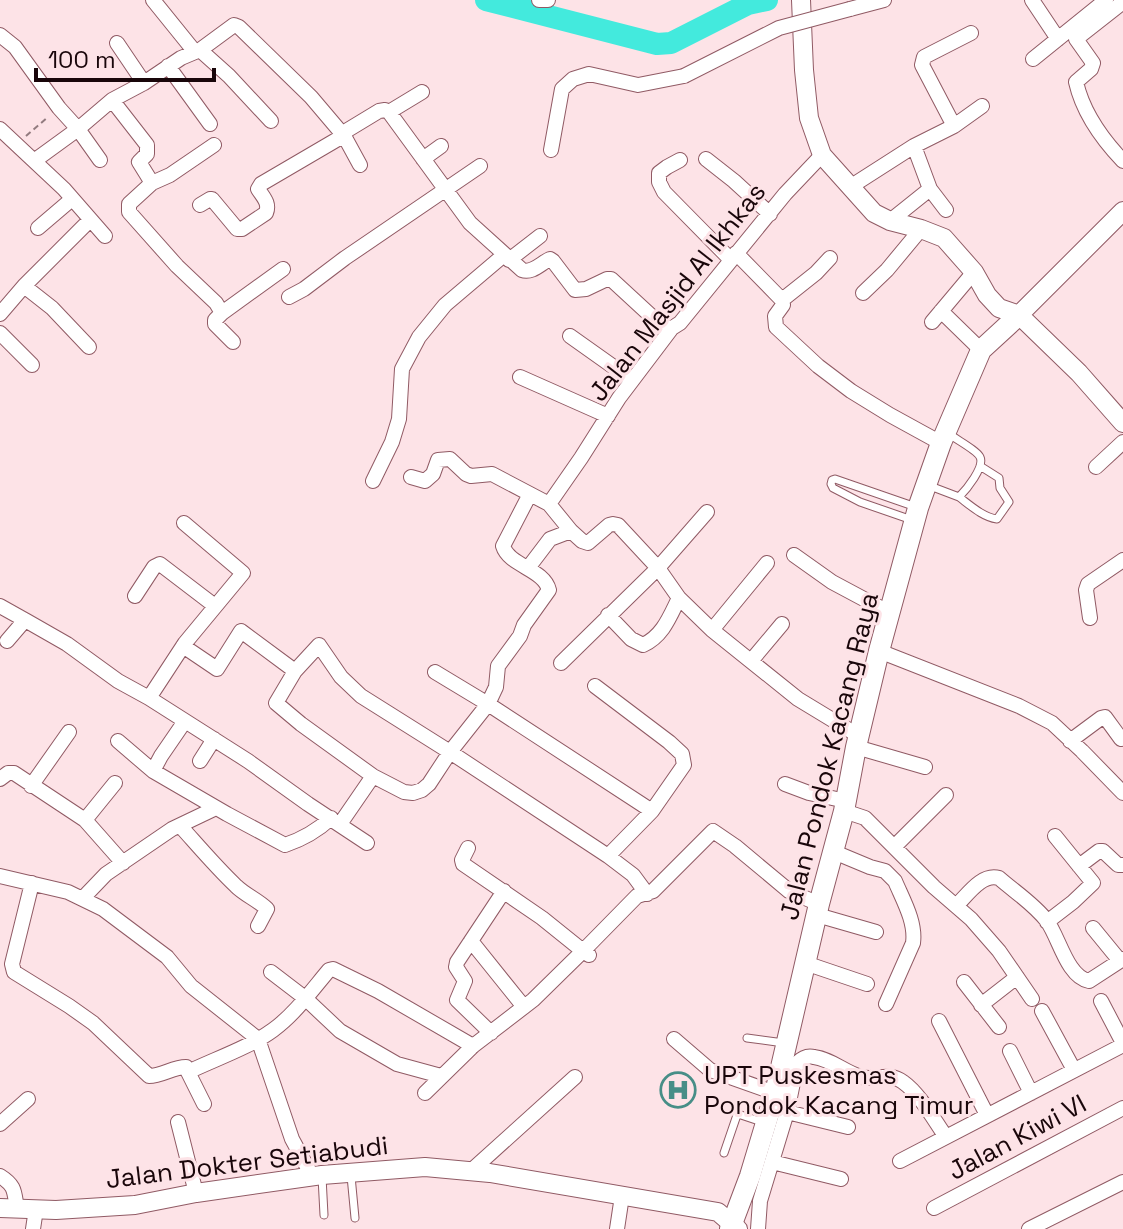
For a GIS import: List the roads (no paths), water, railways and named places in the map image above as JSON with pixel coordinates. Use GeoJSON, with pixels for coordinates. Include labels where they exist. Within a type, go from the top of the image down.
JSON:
{"type":"FeatureCollection","features":[{"type":"Feature","properties":{"kind":"main road","name":"Jalan Pondok Kacang Raya"},"geometry":{"type":"LineString","coordinates":[[734,1227],[775,1093],[845,806],[879,651],[916,514],[981,350],[1019,315]]}},
{"type":"Feature","properties":{"kind":"street"},"geometry":{"type":"LineString","coordinates":[[153,0],[197,51],[229,76],[271,121]]}},
{"type":"Feature","properties":{"kind":"street"},"geometry":{"type":"LineString","coordinates":[[539,0],[548,0]]}},
{"type":"Feature","properties":{"kind":"street"},"geometry":{"type":"LineString","coordinates":[[551,150],[562,89],[573,79],[589,74],[638,85],[684,76],[779,28],[884,0]]}},
{"type":"Feature","properties":{"kind":"street"},"geometry":{"type":"LineString","coordinates":[[1032,0],[1058,39]]}},
{"type":"Feature","properties":{"kind":"street"},"geometry":{"type":"LineString","coordinates":[[1033,59],[1106,0]]}},
{"type":"Feature","properties":{"kind":"street"},"geometry":{"type":"LineString","coordinates":[[1123,2],[1076,39],[1093,63],[1091,69],[1076,82],[1078,92],[1093,125],[1123,161]]}},
{"type":"Feature","properties":{"kind":"street"},"geometry":{"type":"LineString","coordinates":[[801,6],[809,118],[822,155],[874,213],[944,238],[974,272],[987,295],[999,308],[1019,315],[1079,373],[1123,423]]}},
{"type":"Feature","properties":{"kind":"street"},"geometry":{"type":"LineString","coordinates":[[34,161],[112,100],[197,51],[230,26],[239,27],[311,97],[343,134],[360,165]]}},
{"type":"Feature","properties":{"kind":"street"},"geometry":{"type":"LineString","coordinates":[[954,126],[922,61],[924,57],[971,33]]}},
{"type":"Feature","properties":{"kind":"street"},"geometry":{"type":"LineString","coordinates":[[0,35],[15,47],[100,160]]}},
{"type":"Feature","properties":{"kind":"street"},"geometry":{"type":"LineString","coordinates":[[117,43],[144,83]]}},
{"type":"Feature","properties":{"kind":"street"},"geometry":{"type":"LineString","coordinates":[[168,66],[210,124]]}},
{"type":"Feature","properties":{"kind":"street"},"geometry":{"type":"LineString","coordinates":[[389,112],[422,92]]}},
{"type":"Feature","properties":{"kind":"street"},"geometry":{"type":"LineString","coordinates":[[112,100],[147,145],[147,154],[139,162],[152,183]]}},
{"type":"Feature","properties":{"kind":"street"},"geometry":{"type":"LineString","coordinates":[[850,187],[914,146],[954,126],[982,106]]}},
{"type":"Feature","properties":{"kind":"street"},"geometry":{"type":"LineString","coordinates":[[200,205],[210,199],[215,200],[237,229],[242,229],[266,213],[268,204],[258,189],[261,184],[385,110],[470,223],[525,272],[550,259],[575,290],[611,279],[662,326],[672,328]]}},
{"type":"Feature","properties":{"kind":"street"},"geometry":{"type":"LineString","coordinates":[[0,129],[105,236]]}},
{"type":"Feature","properties":{"kind":"street"},"geometry":{"type":"LineString","coordinates":[[214,145],[170,175],[152,183],[129,204],[129,212],[222,313]]}},
{"type":"Feature","properties":{"kind":"street"},"geometry":{"type":"LineString","coordinates":[[423,159],[441,146]]}},
{"type":"Feature","properties":{"kind":"street"},"geometry":{"type":"LineString","coordinates":[[914,146],[930,189],[946,210]]}},
{"type":"Feature","properties":{"kind":"street","name":"Jalan Masjid Al Ikhkas"},"geometry":{"type":"LineString","coordinates":[[549,504],[632,380],[672,328],[680,323],[785,194],[822,155]]}},
{"type":"Feature","properties":{"kind":"street"},"geometry":{"type":"LineString","coordinates":[[706,159],[770,214]]}},
{"type":"Feature","properties":{"kind":"street"},"geometry":{"type":"LineString","coordinates":[[680,160],[659,173],[664,192],[782,300],[783,305],[775,316],[776,327],[818,366],[851,391],[890,415],[944,437]]}},
{"type":"Feature","properties":{"kind":"street"},"geometry":{"type":"LineString","coordinates":[[289,297],[480,166]]}},
{"type":"Feature","properties":{"kind":"street"},"geometry":{"type":"LineString","coordinates":[[890,221],[930,189]]}},
{"type":"Feature","properties":{"kind":"street"},"geometry":{"type":"LineString","coordinates":[[38,228],[72,199]]}},
{"type":"Feature","properties":{"kind":"street"},"geometry":{"type":"LineString","coordinates":[[1019,315],[1121,217]]}},
{"type":"Feature","properties":{"kind":"street"},"geometry":{"type":"LineString","coordinates":[[0,314],[90,220]]}},
{"type":"Feature","properties":{"kind":"street"},"geometry":{"type":"LineString","coordinates":[[863,293],[921,229]]}},
{"type":"Feature","properties":{"kind":"street"},"geometry":{"type":"LineString","coordinates":[[373,481],[392,442],[399,419],[402,369],[419,337],[445,305],[507,257],[540,236]]}},
{"type":"Feature","properties":{"kind":"street"},"geometry":{"type":"LineString","coordinates":[[782,300],[830,258]]}},
{"type":"Feature","properties":{"kind":"street"},"geometry":{"type":"LineString","coordinates":[[233,342],[215,322],[222,313],[283,269]]}},
{"type":"Feature","properties":{"kind":"street"},"geometry":{"type":"LineString","coordinates":[[974,272],[937,316],[981,350]]}},
{"type":"Feature","properties":{"kind":"street"},"geometry":{"type":"LineString","coordinates":[[24,286],[52,308],[89,347]]}},
{"type":"Feature","properties":{"kind":"street"},"geometry":{"type":"LineString","coordinates":[[0,333],[32,365]]}},
{"type":"Feature","properties":{"kind":"street"},"geometry":{"type":"LineString","coordinates":[[570,336],[632,380]]}},
{"type":"Feature","properties":{"kind":"street"},"geometry":{"type":"LineString","coordinates":[[520,377],[608,416]]}},
{"type":"Feature","properties":{"kind":"street"},"geometry":{"type":"LineString","coordinates":[[1096,467],[1123,442]]}},
{"type":"Feature","properties":{"kind":"street"},"geometry":{"type":"LineString","coordinates":[[411,477],[425,481],[433,474],[438,460],[450,459],[466,474],[492,474],[549,504],[582,541],[588,543],[609,525],[618,525],[658,568],[679,598],[712,630],[798,699],[857,742],[925,767]]}},
{"type":"Feature","properties":{"kind":"street"},"geometry":{"type":"LineString","coordinates":[[530,494],[503,546],[505,553],[528,568],[547,584],[549,590],[498,666],[496,687],[488,704],[450,752],[429,784],[422,790],[404,792],[373,776],[276,703],[295,671],[319,645],[341,677],[361,696],[450,752],[608,856],[633,875],[647,894]]}},
{"type":"Feature","properties":{"kind":"street"},"geometry":{"type":"LineString","coordinates":[[561,663],[658,568],[707,512]]}},
{"type":"Feature","properties":{"kind":"street"},"geometry":{"type":"LineString","coordinates":[[149,698],[183,646],[243,573],[184,523]]}},
{"type":"Feature","properties":{"kind":"street"},"geometry":{"type":"LineString","coordinates":[[528,568],[550,539],[571,531]]}},
{"type":"Feature","properties":{"kind":"street"},"geometry":{"type":"LineString","coordinates":[[794,555],[832,582],[890,613]]}},
{"type":"Feature","properties":{"kind":"street"},"geometry":{"type":"LineString","coordinates":[[1090,618],[1088,584],[1123,560]]}},
{"type":"Feature","properties":{"kind":"street"},"geometry":{"type":"LineString","coordinates":[[712,630],[767,563]]}},
{"type":"Feature","properties":{"kind":"street"},"geometry":{"type":"LineString","coordinates":[[135,596],[154,567],[160,564],[215,606]]}},
{"type":"Feature","properties":{"kind":"street"},"geometry":{"type":"LineString","coordinates":[[608,615],[631,639],[643,645],[663,630],[679,598]]}},
{"type":"Feature","properties":{"kind":"street"},"geometry":{"type":"LineString","coordinates":[[0,606],[67,644],[118,681],[214,739],[367,843]]}},
{"type":"Feature","properties":{"kind":"street"},"geometry":{"type":"LineString","coordinates":[[7,641],[25,620]]}},
{"type":"Feature","properties":{"kind":"street"},"geometry":{"type":"LineString","coordinates":[[751,661],[782,624]]}},
{"type":"Feature","properties":{"kind":"street"},"geometry":{"type":"LineString","coordinates":[[183,646],[217,669],[241,631],[295,671]]}},
{"type":"Feature","properties":{"kind":"street"},"geometry":{"type":"LineString","coordinates":[[879,651],[1019,706],[1052,723],[1123,793]]}},
{"type":"Feature","properties":{"kind":"street"},"geometry":{"type":"LineString","coordinates":[[435,672],[652,811]]}},
{"type":"Feature","properties":{"kind":"street"},"geometry":{"type":"LineString","coordinates":[[595,686],[669,742],[682,754],[684,765],[652,811],[608,856]]}},
{"type":"Feature","properties":{"kind":"street"},"geometry":{"type":"LineString","coordinates":[[1070,741],[1105,717],[1121,739]]}},
{"type":"Feature","properties":{"kind":"street"},"geometry":{"type":"LineString","coordinates":[[153,771],[185,721]]}},
{"type":"Feature","properties":{"kind":"street"},"geometry":{"type":"LineString","coordinates":[[31,786],[69,732]]}},
{"type":"Feature","properties":{"kind":"street"},"geometry":{"type":"LineString","coordinates":[[200,761],[214,739]]}},
{"type":"Feature","properties":{"kind":"street"},"geometry":{"type":"LineString","coordinates":[[118,741],[153,771],[285,845],[335,821],[373,776]]}},
{"type":"Feature","properties":{"kind":"street"},"geometry":{"type":"LineString","coordinates":[[0,779],[11,772],[85,820],[123,863]]}},
{"type":"Feature","properties":{"kind":"street"},"geometry":{"type":"LineString","coordinates":[[85,820],[115,783]]}},
{"type":"Feature","properties":{"kind":"street"},"geometry":{"type":"LineString","coordinates":[[785,784],[845,806],[865,818],[971,919],[999,951],[1032,999]]}},
{"type":"Feature","properties":{"kind":"street"},"geometry":{"type":"LineString","coordinates":[[894,847],[946,795]]}},
{"type":"Feature","properties":{"kind":"street"},"geometry":{"type":"LineString","coordinates":[[83,898],[106,874],[172,829],[216,808]]}},
{"type":"Feature","properties":{"kind":"street"},"geometry":{"type":"LineString","coordinates":[[184,824],[183,829],[219,869],[240,890],[267,909],[258,926]]}},
{"type":"Feature","properties":{"kind":"street"},"geometry":{"type":"LineString","coordinates":[[425,1093],[473,1046],[587,954],[637,896],[653,891],[713,831],[818,910],[876,932]]}},
{"type":"Feature","properties":{"kind":"street"},"geometry":{"type":"LineString","coordinates":[[1047,922],[1093,883],[1055,836]]}},
{"type":"Feature","properties":{"kind":"street"},"geometry":{"type":"LineString","coordinates":[[468,848],[463,864],[587,954]]}},
{"type":"Feature","properties":{"kind":"street"},"geometry":{"type":"LineString","coordinates":[[1079,866],[1099,851],[1118,865],[1123,865]]}},
{"type":"Feature","properties":{"kind":"street"},"geometry":{"type":"LineString","coordinates":[[834,852],[891,875],[911,923],[913,943],[886,1004]]}},
{"type":"Feature","properties":{"kind":"street"},"geometry":{"type":"LineString","coordinates":[[0,876],[68,892],[103,909],[167,957],[191,986],[258,1039],[292,1139],[317,1175]]}},
{"type":"Feature","properties":{"kind":"street"},"geometry":{"type":"LineString","coordinates":[[956,906],[984,879],[991,876],[999,878],[1047,922],[1073,971],[1089,981],[1121,960],[1093,928]]}},
{"type":"Feature","properties":{"kind":"street"},"geometry":{"type":"LineString","coordinates":[[32,883],[12,969],[18,977],[93,1023],[146,1074],[154,1076],[186,1067],[204,1104]]}},
{"type":"Feature","properties":{"kind":"street"},"geometry":{"type":"LineString","coordinates":[[491,1033],[457,1000],[465,981],[457,970],[457,962],[504,891]]}},
{"type":"Feature","properties":{"kind":"street"},"geometry":{"type":"LineString","coordinates":[[471,941],[524,1007]]}},
{"type":"Feature","properties":{"kind":"street"},"geometry":{"type":"LineString","coordinates":[[805,963],[867,984]]}},
{"type":"Feature","properties":{"kind":"street"},"geometry":{"type":"LineString","coordinates":[[188,1072],[273,1030],[329,970],[335,969],[473,1046]]}},
{"type":"Feature","properties":{"kind":"street"},"geometry":{"type":"LineString","coordinates":[[271,972],[340,1031],[364,1046],[397,1064],[441,1076]]}},
{"type":"Feature","properties":{"kind":"street"},"geometry":{"type":"LineString","coordinates":[[981,1005],[1017,977]]}},
{"type":"Feature","properties":{"kind":"street"},"geometry":{"type":"LineString","coordinates":[[964,982],[999,1027]]}},
{"type":"Feature","properties":{"kind":"street"},"geometry":{"type":"LineString","coordinates":[[900,1161],[1123,1044],[1101,1001]]}},
{"type":"Feature","properties":{"kind":"street"},"geometry":{"type":"LineString","coordinates":[[1042,1011],[1074,1070]]}},
{"type":"Feature","properties":{"kind":"street"},"geometry":{"type":"LineString","coordinates":[[939,1021],[987,1115]]}},
{"type":"Feature","properties":{"kind":"street"},"geometry":{"type":"LineString","coordinates":[[674,1039],[710,1070],[775,1093]]}},
{"type":"Feature","properties":{"kind":"street"},"geometry":{"type":"LineString","coordinates":[[1010,1051],[1031,1093]]}},
{"type":"Feature","properties":{"kind":"street"},"geometry":{"type":"LineString","coordinates":[[758,1229],[760,1201],[787,1112],[797,1063],[803,1058],[812,1056],[827,1061],[860,1077],[891,1076],[900,1079],[910,1087],[946,1137]]}},
{"type":"Feature","properties":{"kind":"street"},"geometry":{"type":"LineString","coordinates":[[472,1170],[575,1077]]}},
{"type":"Feature","properties":{"kind":"street"},"geometry":{"type":"LineString","coordinates":[[0,1124],[28,1099]]}},
{"type":"Feature","properties":{"kind":"street","name":"Jalan Kiwi VI"},"geometry":{"type":"LineString","coordinates":[[934,1208],[1123,1108]]}},
{"type":"Feature","properties":{"kind":"street"},"geometry":{"type":"LineString","coordinates":[[787,1112],[848,1127]]}},
{"type":"Feature","properties":{"kind":"street"},"geometry":{"type":"LineString","coordinates":[[178,1122],[196,1193]]}},
{"type":"Feature","properties":{"kind":"street"},"geometry":{"type":"LineString","coordinates":[[772,1162],[841,1179]]}},
{"type":"Feature","properties":{"kind":"street","name":"Jalan Dokter Setiabudi"},"geometry":{"type":"LineString","coordinates":[[18,1208],[56,1210],[135,1205],[317,1175],[425,1167],[472,1170],[718,1212],[734,1227]]}},
{"type":"Feature","properties":{"kind":"street"},"geometry":{"type":"LineString","coordinates":[[0,1176],[14,1188],[18,1208],[33,1229]]}},
{"type":"Feature","properties":{"kind":"street"},"geometry":{"type":"LineString","coordinates":[[1029,1229],[1123,1182]]}},
{"type":"Feature","properties":{"kind":"street"},"geometry":{"type":"LineString","coordinates":[[617,1229],[622,1196]]}},
{"type":"Feature","properties":{"kind":"lane"},"geometry":{"type":"LineString","coordinates":[[944,437],[979,454],[981,461],[959,497]]}},
{"type":"Feature","properties":{"kind":"lane"},"geometry":{"type":"LineString","coordinates":[[927,485],[959,497],[977,511],[997,519],[1009,502],[1000,488],[999,478],[980,466]]}},
{"type":"Feature","properties":{"kind":"lane"},"geometry":{"type":"LineString","coordinates":[[832,480],[916,514],[860,502],[833,488],[832,480]]}},
{"type":"Feature","properties":{"kind":"lane"},"geometry":{"type":"LineString","coordinates":[[747,1038],[787,1043]]}},
{"type":"Feature","properties":{"kind":"lane"},"geometry":{"type":"LineString","coordinates":[[724,1153],[737,1115],[766,1123]]}},
{"type":"Feature","properties":{"kind":"lane"},"geometry":{"type":"LineString","coordinates":[[351,1173],[355,1218]]}},
{"type":"Feature","properties":{"kind":"lane"},"geometry":{"type":"LineString","coordinates":[[317,1175],[324,1215]]}},
{"type":"Feature","properties":{"kind":"waterway"},"geometry":{"type":"LineString","coordinates":[[486,0],[657,44],[671,43],[748,4],[767,0]]}},
{"type":"Feature","properties":{"kind":"place","name":"UPT Puskesmas Pondok Kacang Timur"},"geometry":{"type":"Point","coordinates":[678,1090]}}]}
